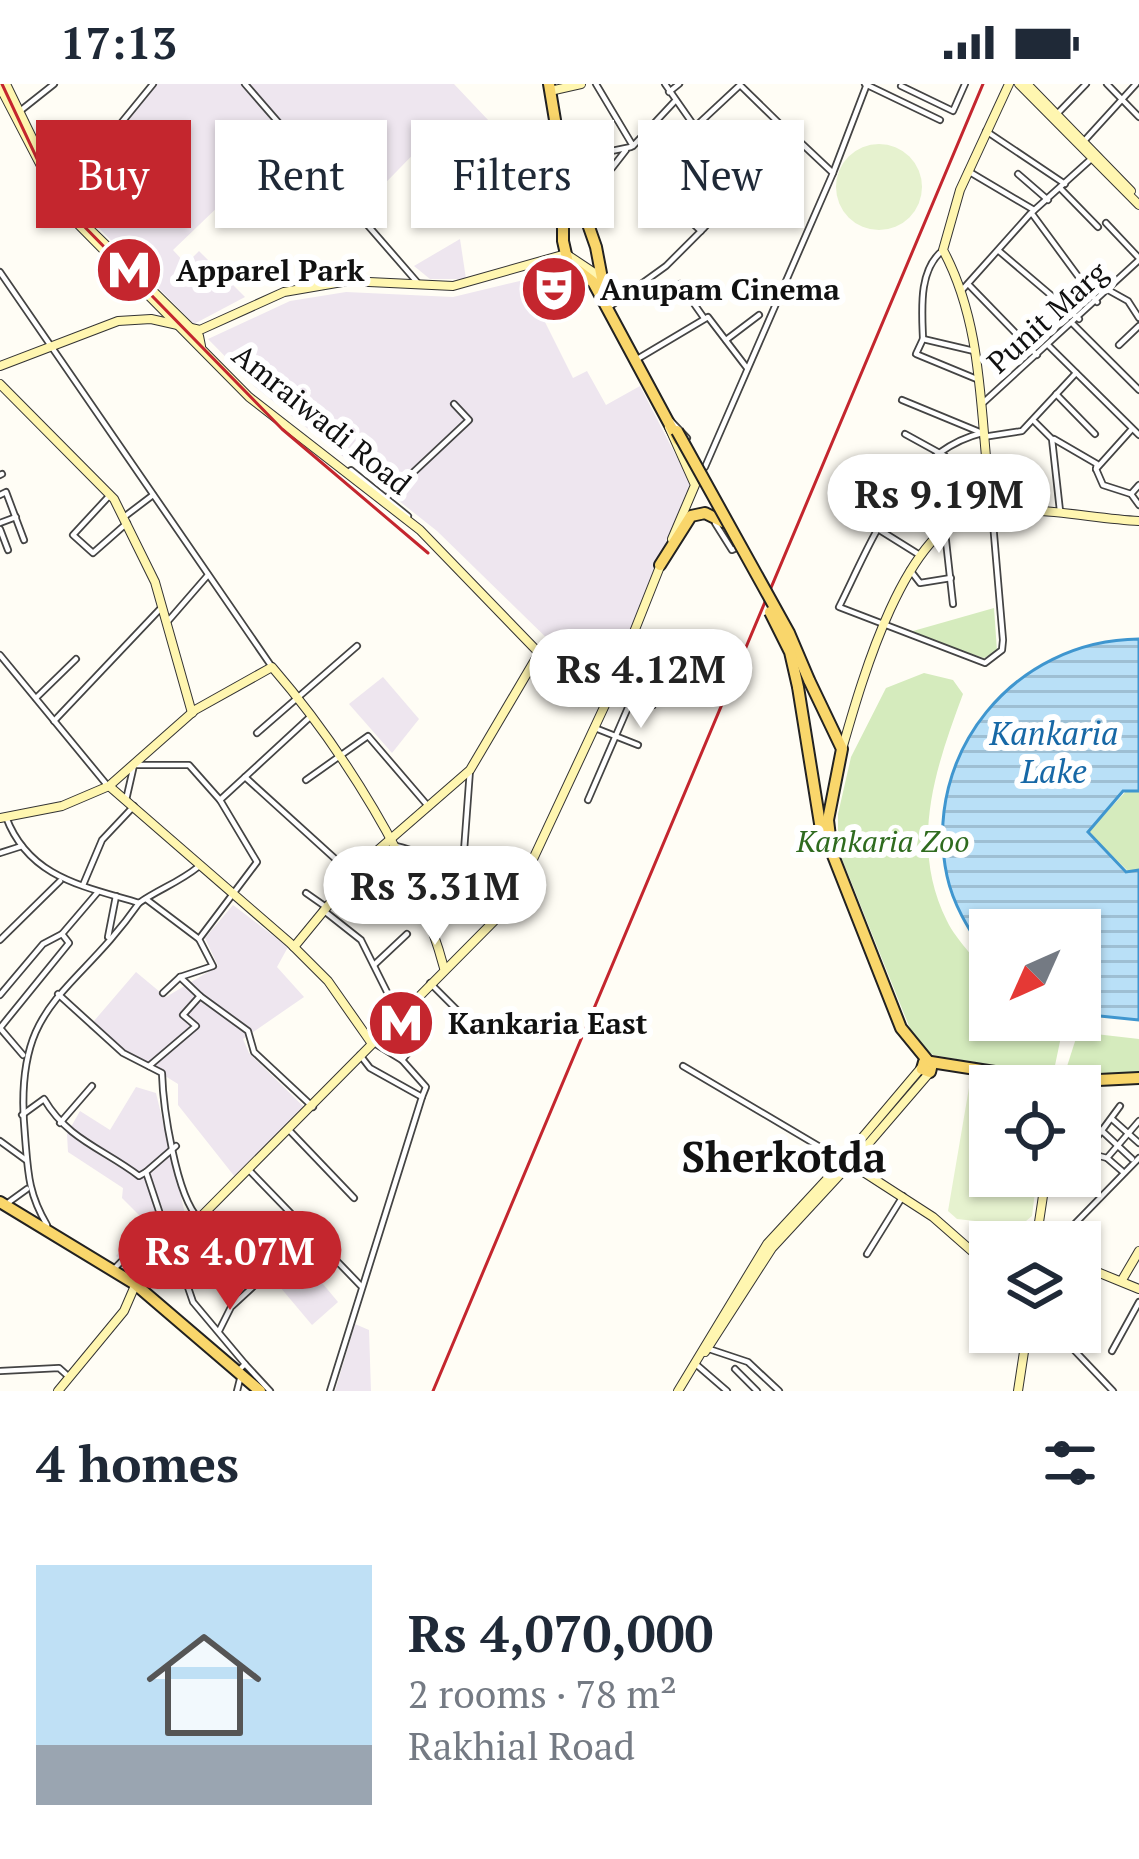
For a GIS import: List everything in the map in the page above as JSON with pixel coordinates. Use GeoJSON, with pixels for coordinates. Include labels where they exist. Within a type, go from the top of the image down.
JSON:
{"type":"FeatureCollection","features":[{"type":"Feature","properties":{"kind":"main road"},"geometry":{"type":"LineString","coordinates":[[552,87],[581,84]]}},
{"type":"Feature","properties":{"kind":"main road"},"geometry":{"type":"LineString","coordinates":[[1018,84],[1058,113],[1130,189],[1139,205]]}},
{"type":"Feature","properties":{"kind":"main road"},"geometry":{"type":"LineString","coordinates":[[992,509],[966,287],[943,250],[986,131],[1018,84]]}},
{"type":"Feature","properties":{"kind":"main road"},"geometry":{"type":"LineString","coordinates":[[1018,84],[1090,160],[1130,189]]}},
{"type":"Feature","properties":{"kind":"main road"},"geometry":{"type":"LineString","coordinates":[[1018,84],[1130,189]]}},
{"type":"Feature","properties":{"kind":"main road"},"geometry":{"type":"LineString","coordinates":[[3,85],[36,148]]}},
{"type":"Feature","properties":{"kind":"main road"},"geometry":{"type":"LineString","coordinates":[[3,85],[36,153]]}},
{"type":"Feature","properties":{"kind":"main road"},"geometry":{"type":"LineString","coordinates":[[552,87],[558,120]]}},
{"type":"Feature","properties":{"kind":"main road"},"geometry":{"type":"LineString","coordinates":[[552,87],[558,120]]}},
{"type":"Feature","properties":{"kind":"main road"},"geometry":{"type":"LineString","coordinates":[[87,228],[190,331]]}},
{"type":"Feature","properties":{"kind":"main road"},"geometry":{"type":"LineString","coordinates":[[565,253],[567,228]]}},
{"type":"Feature","properties":{"kind":"main road"},"geometry":{"type":"LineString","coordinates":[[588,228],[596,247],[596,279],[803,684],[841,746]]}},
{"type":"Feature","properties":{"kind":"main road"},"geometry":{"type":"LineString","coordinates":[[419,285],[454,290],[565,253]]}},
{"type":"Feature","properties":{"kind":"main road"},"geometry":{"type":"LineString","coordinates":[[0,368],[118,321],[151,319],[190,331],[217,326],[296,290],[348,281],[453,286],[565,253]]}},
{"type":"Feature","properties":{"kind":"main road"},"geometry":{"type":"LineString","coordinates":[[565,253],[596,279],[612,305],[671,424],[789,633],[803,684],[829,849]]}},
{"type":"Feature","properties":{"kind":"main road","name":"Amraiwadi Road"},"geometry":{"type":"LineString","coordinates":[[190,331],[248,397],[432,541],[538,652],[605,705]]}},
{"type":"Feature","properties":{"kind":"main road"},"geometry":{"type":"LineString","coordinates":[[0,384],[110,495],[126,520],[161,608],[192,713]]}},
{"type":"Feature","properties":{"kind":"main road"},"geometry":{"type":"LineString","coordinates":[[58,1391],[124,1311],[136,1283],[313,1107],[370,1041],[514,902],[612,689],[695,485],[669,436],[671,424]]}},
{"type":"Feature","properties":{"kind":"main road"},"geometry":{"type":"LineString","coordinates":[[992,509],[1139,519]]}},
{"type":"Feature","properties":{"kind":"main road"},"geometry":{"type":"LineString","coordinates":[[928,1065],[890,1003],[822,836],[849,714],[916,553],[944,525],[992,509],[1139,519]]}},
{"type":"Feature","properties":{"kind":"main road"},"geometry":{"type":"LineString","coordinates":[[664,561],[691,516],[705,513],[722,522]]}},
{"type":"Feature","properties":{"kind":"main road"},"geometry":{"type":"LineString","coordinates":[[841,746],[916,553]]}},
{"type":"Feature","properties":{"kind":"main road"},"geometry":{"type":"LineString","coordinates":[[294,947],[353,875],[470,770],[538,652]]}},
{"type":"Feature","properties":{"kind":"main road"},"geometry":{"type":"LineString","coordinates":[[2,816],[62,806],[109,786],[192,713],[272,667],[392,842],[430,917],[444,969]]}},
{"type":"Feature","properties":{"kind":"main road"},"geometry":{"type":"LineString","coordinates":[[828,718],[838,722],[849,714]]}},
{"type":"Feature","properties":{"kind":"main road"},"geometry":{"type":"LineString","coordinates":[[109,786],[294,947],[328,981],[370,1041]]}},
{"type":"Feature","properties":{"kind":"main road"},"geometry":{"type":"LineString","coordinates":[[928,1065],[969,1070]]}},
{"type":"Feature","properties":{"kind":"main road"},"geometry":{"type":"LineString","coordinates":[[681,1391],[776,1239],[928,1065]]}},
{"type":"Feature","properties":{"kind":"main road"},"geometry":{"type":"LineString","coordinates":[[1101,1081],[1139,1081]]}},
{"type":"Feature","properties":{"kind":"main road"},"geometry":{"type":"LineString","coordinates":[[1101,1085],[1139,1081]]}},
{"type":"Feature","properties":{"kind":"main road"},"geometry":{"type":"LineString","coordinates":[[846,1164],[903,1196],[969,1251]]}},
{"type":"Feature","properties":{"kind":"main road"},"geometry":{"type":"LineString","coordinates":[[3,1201],[136,1283]]}},
{"type":"Feature","properties":{"kind":"main road"},"geometry":{"type":"LineString","coordinates":[[3,1201],[136,1283],[243,1369],[260,1391]]}},
{"type":"Feature","properties":{"kind":"main road"},"geometry":{"type":"LineString","coordinates":[[1123,1278],[1139,1251]]}},
{"type":"Feature","properties":{"kind":"main road"},"geometry":{"type":"LineString","coordinates":[[1101,1270],[1139,1287]]}},
{"type":"Feature","properties":{"kind":"main road"},"geometry":{"type":"LineString","coordinates":[[681,1391],[705,1347]]}},
{"type":"Feature","properties":{"kind":"main road"},"geometry":{"type":"LineString","coordinates":[[1016,1391],[1022,1353]]}},
{"type":"Feature","properties":{"kind":"street"},"geometry":{"type":"LineString","coordinates":[[20,111],[54,84]]}},
{"type":"Feature","properties":{"kind":"street"},"geometry":{"type":"LineString","coordinates":[[124,120],[153,84]]}},
{"type":"Feature","properties":{"kind":"street"},"geometry":{"type":"LineString","coordinates":[[245,84],[419,285]]}},
{"type":"Feature","properties":{"kind":"street"},"geometry":{"type":"LineString","coordinates":[[596,84],[629,148]]}},
{"type":"Feature","properties":{"kind":"street"},"geometry":{"type":"LineString","coordinates":[[665,84],[689,120]]}},
{"type":"Feature","properties":{"kind":"street"},"geometry":{"type":"LineString","coordinates":[[669,92],[679,84]]}},
{"type":"Feature","properties":{"kind":"street"},"geometry":{"type":"LineString","coordinates":[[705,467],[833,173],[866,84],[940,120]]}},
{"type":"Feature","properties":{"kind":"street"},"geometry":{"type":"LineString","coordinates":[[896,99],[902,85],[953,111],[965,84]]}},
{"type":"Feature","properties":{"kind":"street"},"geometry":{"type":"LineString","coordinates":[[1058,113],[1086,84]]}},
{"type":"Feature","properties":{"kind":"street"},"geometry":{"type":"LineString","coordinates":[[1107,84],[1139,117]]}},
{"type":"Feature","properties":{"kind":"street"},"geometry":{"type":"LineString","coordinates":[[1085,140],[1136,84]]}},
{"type":"Feature","properties":{"kind":"street"},"geometry":{"type":"LineString","coordinates":[[702,120],[740,85],[777,120]]}},
{"type":"Feature","properties":{"kind":"street"},"geometry":{"type":"LineString","coordinates":[[614,166],[674,102]]}},
{"type":"Feature","properties":{"kind":"street"},"geometry":{"type":"LineString","coordinates":[[986,131],[1062,186],[1098,226]]}},
{"type":"Feature","properties":{"kind":"street"},"geometry":{"type":"LineString","coordinates":[[804,146],[833,173]]}},
{"type":"Feature","properties":{"kind":"street"},"geometry":{"type":"LineString","coordinates":[[614,151],[629,148]]}},
{"type":"Feature","properties":{"kind":"street"},"geometry":{"type":"LineString","coordinates":[[1037,355],[966,287],[1033,212],[1090,160]]}},
{"type":"Feature","properties":{"kind":"street"},"geometry":{"type":"LineString","coordinates":[[968,171],[1033,212],[1097,302]]}},
{"type":"Feature","properties":{"kind":"street"},"geometry":{"type":"LineString","coordinates":[[1018,174],[1048,200]]}},
{"type":"Feature","properties":{"kind":"street"},"geometry":{"type":"LineString","coordinates":[[1106,223],[1139,259]]}},
{"type":"Feature","properties":{"kind":"street"},"geometry":{"type":"LineString","coordinates":[[697,228],[700,231]]}},
{"type":"Feature","properties":{"kind":"street"},"geometry":{"type":"LineString","coordinates":[[612,305],[666,266],[703,228]]}},
{"type":"Feature","properties":{"kind":"street"},"geometry":{"type":"LineString","coordinates":[[943,250],[935,256],[922,290],[922,339],[916,354],[980,380]]}},
{"type":"Feature","properties":{"kind":"street"},"geometry":{"type":"LineString","coordinates":[[999,251],[1076,321],[1139,390]]}},
{"type":"Feature","properties":{"kind":"street","name":"Punit Marg"},"geometry":{"type":"LineString","coordinates":[[982,404],[1110,291],[1139,259]]}},
{"type":"Feature","properties":{"kind":"street"},"geometry":{"type":"LineString","coordinates":[[0,272],[272,667]]}},
{"type":"Feature","properties":{"kind":"street"},"geometry":{"type":"LineString","coordinates":[[680,284],[748,370]]}},
{"type":"Feature","properties":{"kind":"street"},"geometry":{"type":"LineString","coordinates":[[1110,291],[1139,306]]}},
{"type":"Feature","properties":{"kind":"street"},"geometry":{"type":"LineString","coordinates":[[1119,345],[1139,322],[1128,301]]}},
{"type":"Feature","properties":{"kind":"street"},"geometry":{"type":"LineString","coordinates":[[726,340],[759,315]]}},
{"type":"Feature","properties":{"kind":"street"},"geometry":{"type":"LineString","coordinates":[[639,358],[704,318]]}},
{"type":"Feature","properties":{"kind":"street"},"geometry":{"type":"LineString","coordinates":[[922,339],[976,352]]}},
{"type":"Feature","properties":{"kind":"street"},"geometry":{"type":"LineString","coordinates":[[1049,346],[1139,435]]}},
{"type":"Feature","properties":{"kind":"street"},"geometry":{"type":"LineString","coordinates":[[992,509],[1002,650],[985,663],[974,663],[839,607],[878,529],[908,483],[943,454],[983,435],[1022,431],[1076,373]]}},
{"type":"Feature","properties":{"kind":"street"},"geometry":{"type":"LineString","coordinates":[[1057,394],[1095,434]]}},
{"type":"Feature","properties":{"kind":"street"},"geometry":{"type":"LineString","coordinates":[[902,400],[983,435]]}},
{"type":"Feature","properties":{"kind":"street"},"geometry":{"type":"LineString","coordinates":[[386,498],[470,420],[454,404]]}},
{"type":"Feature","properties":{"kind":"street"},"geometry":{"type":"LineString","coordinates":[[1033,420],[1096,464],[1103,485],[1131,494],[1139,506]]}},
{"type":"Feature","properties":{"kind":"street"},"geometry":{"type":"LineString","coordinates":[[664,561],[697,518],[714,522],[732,550],[745,544],[679,423],[671,424]]}},
{"type":"Feature","properties":{"kind":"street"},"geometry":{"type":"LineString","coordinates":[[1096,469],[1132,429]]}},
{"type":"Feature","properties":{"kind":"street"},"geometry":{"type":"LineString","coordinates":[[905,434],[943,454],[953,466],[955,484],[939,473]]}},
{"type":"Feature","properties":{"kind":"street"},"geometry":{"type":"LineString","coordinates":[[1052,437],[1060,511]]}},
{"type":"Feature","properties":{"kind":"street"},"geometry":{"type":"LineString","coordinates":[[347,473],[352,470],[432,541]]}},
{"type":"Feature","properties":{"kind":"street"},"geometry":{"type":"LineString","coordinates":[[908,483],[944,525],[953,604]]}},
{"type":"Feature","properties":{"kind":"street"},"geometry":{"type":"LineString","coordinates":[[1131,494],[1139,485]]}},
{"type":"Feature","properties":{"kind":"street"},"geometry":{"type":"LineString","coordinates":[[0,495],[6,492],[24,540]]}},
{"type":"Feature","properties":{"kind":"street"},"geometry":{"type":"LineString","coordinates":[[110,495],[73,535],[94,553],[153,495]]}},
{"type":"Feature","properties":{"kind":"street"},"geometry":{"type":"LineString","coordinates":[[8,550],[0,526],[16,517]]}},
{"type":"Feature","properties":{"kind":"street"},"geometry":{"type":"LineString","coordinates":[[878,529],[916,553]]}},
{"type":"Feature","properties":{"kind":"street"},"geometry":{"type":"LineString","coordinates":[[910,570],[920,583],[951,578]]}},
{"type":"Feature","properties":{"kind":"street"},"geometry":{"type":"LineString","coordinates":[[165,624],[208,574]]}},
{"type":"Feature","properties":{"kind":"street"},"geometry":{"type":"LineString","coordinates":[[54,722],[161,608]]}},
{"type":"Feature","properties":{"kind":"street"},"geometry":{"type":"LineString","coordinates":[[257,733],[357,646]]}},
{"type":"Feature","properties":{"kind":"street"},"geometry":{"type":"LineString","coordinates":[[0,655],[109,786]]}},
{"type":"Feature","properties":{"kind":"street"},"geometry":{"type":"LineString","coordinates":[[36,698],[76,658]]}},
{"type":"Feature","properties":{"kind":"street"},"geometry":{"type":"LineString","coordinates":[[588,800],[646,669]]}},
{"type":"Feature","properties":{"kind":"street"},"geometry":{"type":"LineString","coordinates":[[612,689],[653,705]]}},
{"type":"Feature","properties":{"kind":"street"},"geometry":{"type":"LineString","coordinates":[[220,800],[310,717]]}},
{"type":"Feature","properties":{"kind":"street"},"geometry":{"type":"LineString","coordinates":[[595,728],[638,745]]}},
{"type":"Feature","properties":{"kind":"street"},"geometry":{"type":"LineString","coordinates":[[306,780],[368,736],[428,806]]}},
{"type":"Feature","properties":{"kind":"street"},"geometry":{"type":"LineString","coordinates":[[83,885],[102,840],[130,803],[134,765],[189,765],[220,800],[257,862],[199,940]]}},
{"type":"Feature","properties":{"kind":"street"},"geometry":{"type":"LineString","coordinates":[[462,880],[470,770]]}},
{"type":"Feature","properties":{"kind":"street"},"geometry":{"type":"LineString","coordinates":[[245,777],[353,875]]}},
{"type":"Feature","properties":{"kind":"street"},"geometry":{"type":"LineString","coordinates":[[2,816],[22,846],[60,880],[139,903]]}},
{"type":"Feature","properties":{"kind":"street"},"geometry":{"type":"LineString","coordinates":[[392,842],[462,880],[496,918]]}},
{"type":"Feature","properties":{"kind":"street"},"geometry":{"type":"LineString","coordinates":[[0,853],[22,846]]}},
{"type":"Feature","properties":{"kind":"street"},"geometry":{"type":"LineString","coordinates":[[46,1225],[27,1189],[23,1055],[58,994],[139,903],[180,884],[198,867]]}},
{"type":"Feature","properties":{"kind":"street"},"geometry":{"type":"LineString","coordinates":[[0,940],[60,880]]}},
{"type":"Feature","properties":{"kind":"street"},"geometry":{"type":"LineString","coordinates":[[0,994],[43,944],[62,934],[98,890]]}},
{"type":"Feature","properties":{"kind":"street"},"geometry":{"type":"LineString","coordinates":[[306,893],[361,940],[398,1013]]}},
{"type":"Feature","properties":{"kind":"street"},"geometry":{"type":"LineString","coordinates":[[108,938],[116,896]]}},
{"type":"Feature","properties":{"kind":"street"},"geometry":{"type":"LineString","coordinates":[[146,898],[199,940],[213,966],[180,977],[163,993]]}},
{"type":"Feature","properties":{"kind":"street"},"geometry":{"type":"LineString","coordinates":[[23,1055],[0,1028],[69,943],[62,934]]}},
{"type":"Feature","properties":{"kind":"street"},"geometry":{"type":"LineString","coordinates":[[374,965],[407,934]]}},
{"type":"Feature","properties":{"kind":"street"},"geometry":{"type":"LineString","coordinates":[[180,977],[248,1031],[254,1052],[313,1107]]}},
{"type":"Feature","properties":{"kind":"street"},"geometry":{"type":"LineString","coordinates":[[430,983],[458,1012]]}},
{"type":"Feature","properties":{"kind":"street"},"geometry":{"type":"LineString","coordinates":[[58,994],[147,1067],[162,1073],[165,1127],[176,1146],[184,1200],[200,1219]]}},
{"type":"Feature","properties":{"kind":"street"},"geometry":{"type":"LineString","coordinates":[[147,1067],[196,1026],[183,1016],[200,996]]}},
{"type":"Feature","properties":{"kind":"street"},"geometry":{"type":"LineString","coordinates":[[402,1060],[420,1039]]}},
{"type":"Feature","properties":{"kind":"street"},"geometry":{"type":"LineString","coordinates":[[330,1391],[426,1087],[402,1060],[370,1041]]}},
{"type":"Feature","properties":{"kind":"street"},"geometry":{"type":"LineString","coordinates":[[359,1054],[370,1068],[422,1097]]}},
{"type":"Feature","properties":{"kind":"street"},"geometry":{"type":"LineString","coordinates":[[683,1066],[846,1164]]}},
{"type":"Feature","properties":{"kind":"street"},"geometry":{"type":"LineString","coordinates":[[60,1123],[92,1086]]}},
{"type":"Feature","properties":{"kind":"street"},"geometry":{"type":"LineString","coordinates":[[22,1115],[44,1099],[60,1123],[98,1154],[112,1155],[139,1176],[176,1146]]}},
{"type":"Feature","properties":{"kind":"street"},"geometry":{"type":"LineString","coordinates":[[1077,1221],[1136,1159],[1101,1130],[1120,1106]]}},
{"type":"Feature","properties":{"kind":"street"},"geometry":{"type":"LineString","coordinates":[[1111,1118],[1139,1143]]}},
{"type":"Feature","properties":{"kind":"street"},"geometry":{"type":"LineString","coordinates":[[1107,1158],[1139,1121]]}},
{"type":"Feature","properties":{"kind":"street"},"geometry":{"type":"LineString","coordinates":[[289,1130],[354,1198]]}},
{"type":"Feature","properties":{"kind":"street"},"geometry":{"type":"LineString","coordinates":[[0,1141],[26,1160]]}},
{"type":"Feature","properties":{"kind":"street"},"geometry":{"type":"LineString","coordinates":[[1101,1156],[1122,1171]]}},
{"type":"Feature","properties":{"kind":"street"},"geometry":{"type":"LineString","coordinates":[[248,1169],[362,1286]]}},
{"type":"Feature","properties":{"kind":"street"},"geometry":{"type":"LineString","coordinates":[[113,1270],[161,1220],[146,1172]]}},
{"type":"Feature","properties":{"kind":"street"},"geometry":{"type":"LineString","coordinates":[[3,1201],[27,1189]]}},
{"type":"Feature","properties":{"kind":"street"},"geometry":{"type":"LineString","coordinates":[[866,1254],[903,1196]]}},
{"type":"Feature","properties":{"kind":"street"},"geometry":{"type":"LineString","coordinates":[[182,1237],[180,1264],[187,1288],[243,1369],[270,1391]]}},
{"type":"Feature","properties":{"kind":"street"},"geometry":{"type":"LineString","coordinates":[[164,1254],[180,1264]]}},
{"type":"Feature","properties":{"kind":"street"},"geometry":{"type":"LineString","coordinates":[[219,1330],[231,1307],[256,1284]]}},
{"type":"Feature","properties":{"kind":"street"},"geometry":{"type":"LineString","coordinates":[[1112,1351],[1139,1302]]}},
{"type":"Feature","properties":{"kind":"street"},"geometry":{"type":"LineString","coordinates":[[194,1329],[205,1316]]}},
{"type":"Feature","properties":{"kind":"street"},"geometry":{"type":"LineString","coordinates":[[705,1347],[748,1362],[779,1391]]}},
{"type":"Feature","properties":{"kind":"street"},"geometry":{"type":"LineString","coordinates":[[1077,1353],[1113,1391]]}},
{"type":"Feature","properties":{"kind":"street"},"geometry":{"type":"LineString","coordinates":[[698,1366],[727,1391]]}},
{"type":"Feature","properties":{"kind":"street"},"geometry":{"type":"LineString","coordinates":[[0,1371],[59,1368],[69,1377]]}},
{"type":"Feature","properties":{"kind":"street"},"geometry":{"type":"LineString","coordinates":[[237,1391],[243,1369]]}},
{"type":"Feature","properties":{"kind":"street"},"geometry":{"type":"LineString","coordinates":[[735,1369],[755,1390]]}},
{"type":"Feature","properties":{"kind":"shaded area"},"geometry":{"type":"Polygon","coordinates":[[[156,84],[454,84],[488,120],[411,120],[411,157],[387,181],[387,120],[215,120],[215,210],[173,250],[186,264],[199,251],[245,297],[194,324],[99,228],[191,228],[191,120],[128,120],[156,84]]]}},
{"type":"Feature","properties":{"kind":"shaded area"},"geometry":{"type":"Polygon","coordinates":[[[460,239],[466,279],[430,279],[414,266],[460,239]]]}},
{"type":"Feature","properties":{"kind":"shaded area"},"geometry":{"type":"Polygon","coordinates":[[[524,280],[573,378],[587,371],[606,405],[640,386],[690,483],[604,694],[437,531],[254,386],[208,339],[290,301],[346,292],[453,297],[524,280]]]}},
{"type":"Feature","properties":{"kind":"shaded area"},"geometry":{"type":"Polygon","coordinates":[[[383,677],[419,719],[392,753],[349,704],[383,677]]]}},
{"type":"Feature","properties":{"kind":"shaded area"},"geometry":{"type":"Polygon","coordinates":[[[233,905],[288,947],[277,967],[304,997],[243,1039],[249,1053],[304,1107],[235,1177],[178,1105],[178,1084],[88,1028],[136,972],[166,997],[218,966],[205,938],[233,905]]]}},
{"type":"Feature","properties":{"kind":"shaded area"},"geometry":{"type":"Polygon","coordinates":[[[136,1087],[156,1093],[187,1222],[138,1271],[116,1256],[146,1222],[122,1198],[123,1188],[68,1152],[67,1134],[80,1111],[110,1130],[136,1087]]]}},
{"type":"Feature","properties":{"kind":"shaded area"},"geometry":{"type":"Polygon","coordinates":[[[278,1230],[338,1302],[312,1325],[254,1256],[278,1230]]]}},
{"type":"Feature","properties":{"kind":"shaded area"},"geometry":{"type":"Polygon","coordinates":[[[355,1324],[369,1330],[371,1391],[335,1391],[355,1324]]]}},
{"type":"Feature","properties":{"kind":"green space"},"geometry":{"type":"Polygon","coordinates":[[[879,144],[895,147],[909,157],[919,171],[919,203],[909,217],[895,227],[879,230],[863,227],[849,217],[839,203],[836,187],[839,171],[849,157],[863,147],[879,144]]]}},
{"type":"Feature","properties":{"kind":"green space"},"geometry":{"type":"Polygon","coordinates":[[[994,608],[997,651],[984,658],[906,633],[994,608]]]}},
{"type":"Feature","properties":{"kind":"green space","name":"Kankaria Zoo"},"geometry":{"type":"Polygon","coordinates":[[[924,673],[953,680],[963,694],[943,750],[928,836],[936,893],[951,929],[969,952],[969,1041],[1060,1041],[1055,1065],[993,1065],[933,1055],[915,1041],[838,849],[838,814],[851,757],[886,688],[924,673]]]}},
{"type":"Feature","properties":{"kind":"green space"},"geometry":{"type":"Polygon","coordinates":[[[1130,787],[1139,791],[1139,870],[1132,875],[1088,832],[1130,787]]]}},
{"type":"Feature","properties":{"kind":"green space"},"geometry":{"type":"Polygon","coordinates":[[[1101,1035],[1139,1039],[1139,1075],[1101,1078],[1101,1065],[1067,1065],[1075,1041],[1101,1041],[1101,1035]]]}},
{"type":"Feature","properties":{"kind":"green space"},"geometry":{"type":"Polygon","coordinates":[[[969,1088],[969,1197],[1034,1197],[1032,1216],[1026,1221],[975,1221],[957,1219],[948,1211],[969,1088]]]}},
{"type":"Feature","properties":{"kind":"water","name":"Kankaria Lake"},"geometry":{"type":"Polygon","coordinates":[[[1139,639],[1139,791],[1123,791],[1088,832],[1126,872],[1139,870],[1139,1020],[1101,1016],[1101,909],[969,909],[969,928],[947,876],[943,831],[948,788],[963,748],[986,712],[1016,682],[1053,659],[1094,644],[1139,639]]]}},
{"type":"Feature","properties":{"kind":"railway"},"geometry":{"type":"LineString","coordinates":[[2,84],[47,180],[74,216],[282,429],[428,553]]}},
{"type":"Feature","properties":{"kind":"railway"},"geometry":{"type":"LineString","coordinates":[[433,1391],[983,84]]}},
{"type":"Feature","properties":{"kind":"place","name":"Apparel Park"},"geometry":{"type":"Point","coordinates":[129,270]}},
{"type":"Feature","properties":{"kind":"place","name":"Anupam Cinema"},"geometry":{"type":"Point","coordinates":[554,289]}},
{"type":"Feature","properties":{"kind":"place","name":"Kankaria East"},"geometry":{"type":"Point","coordinates":[401,1023]}},
{"type":"Feature","properties":{"kind":"district","name":"Sherkotda"},"geometry":{"type":"Point","coordinates":[784,1156]}}]}
